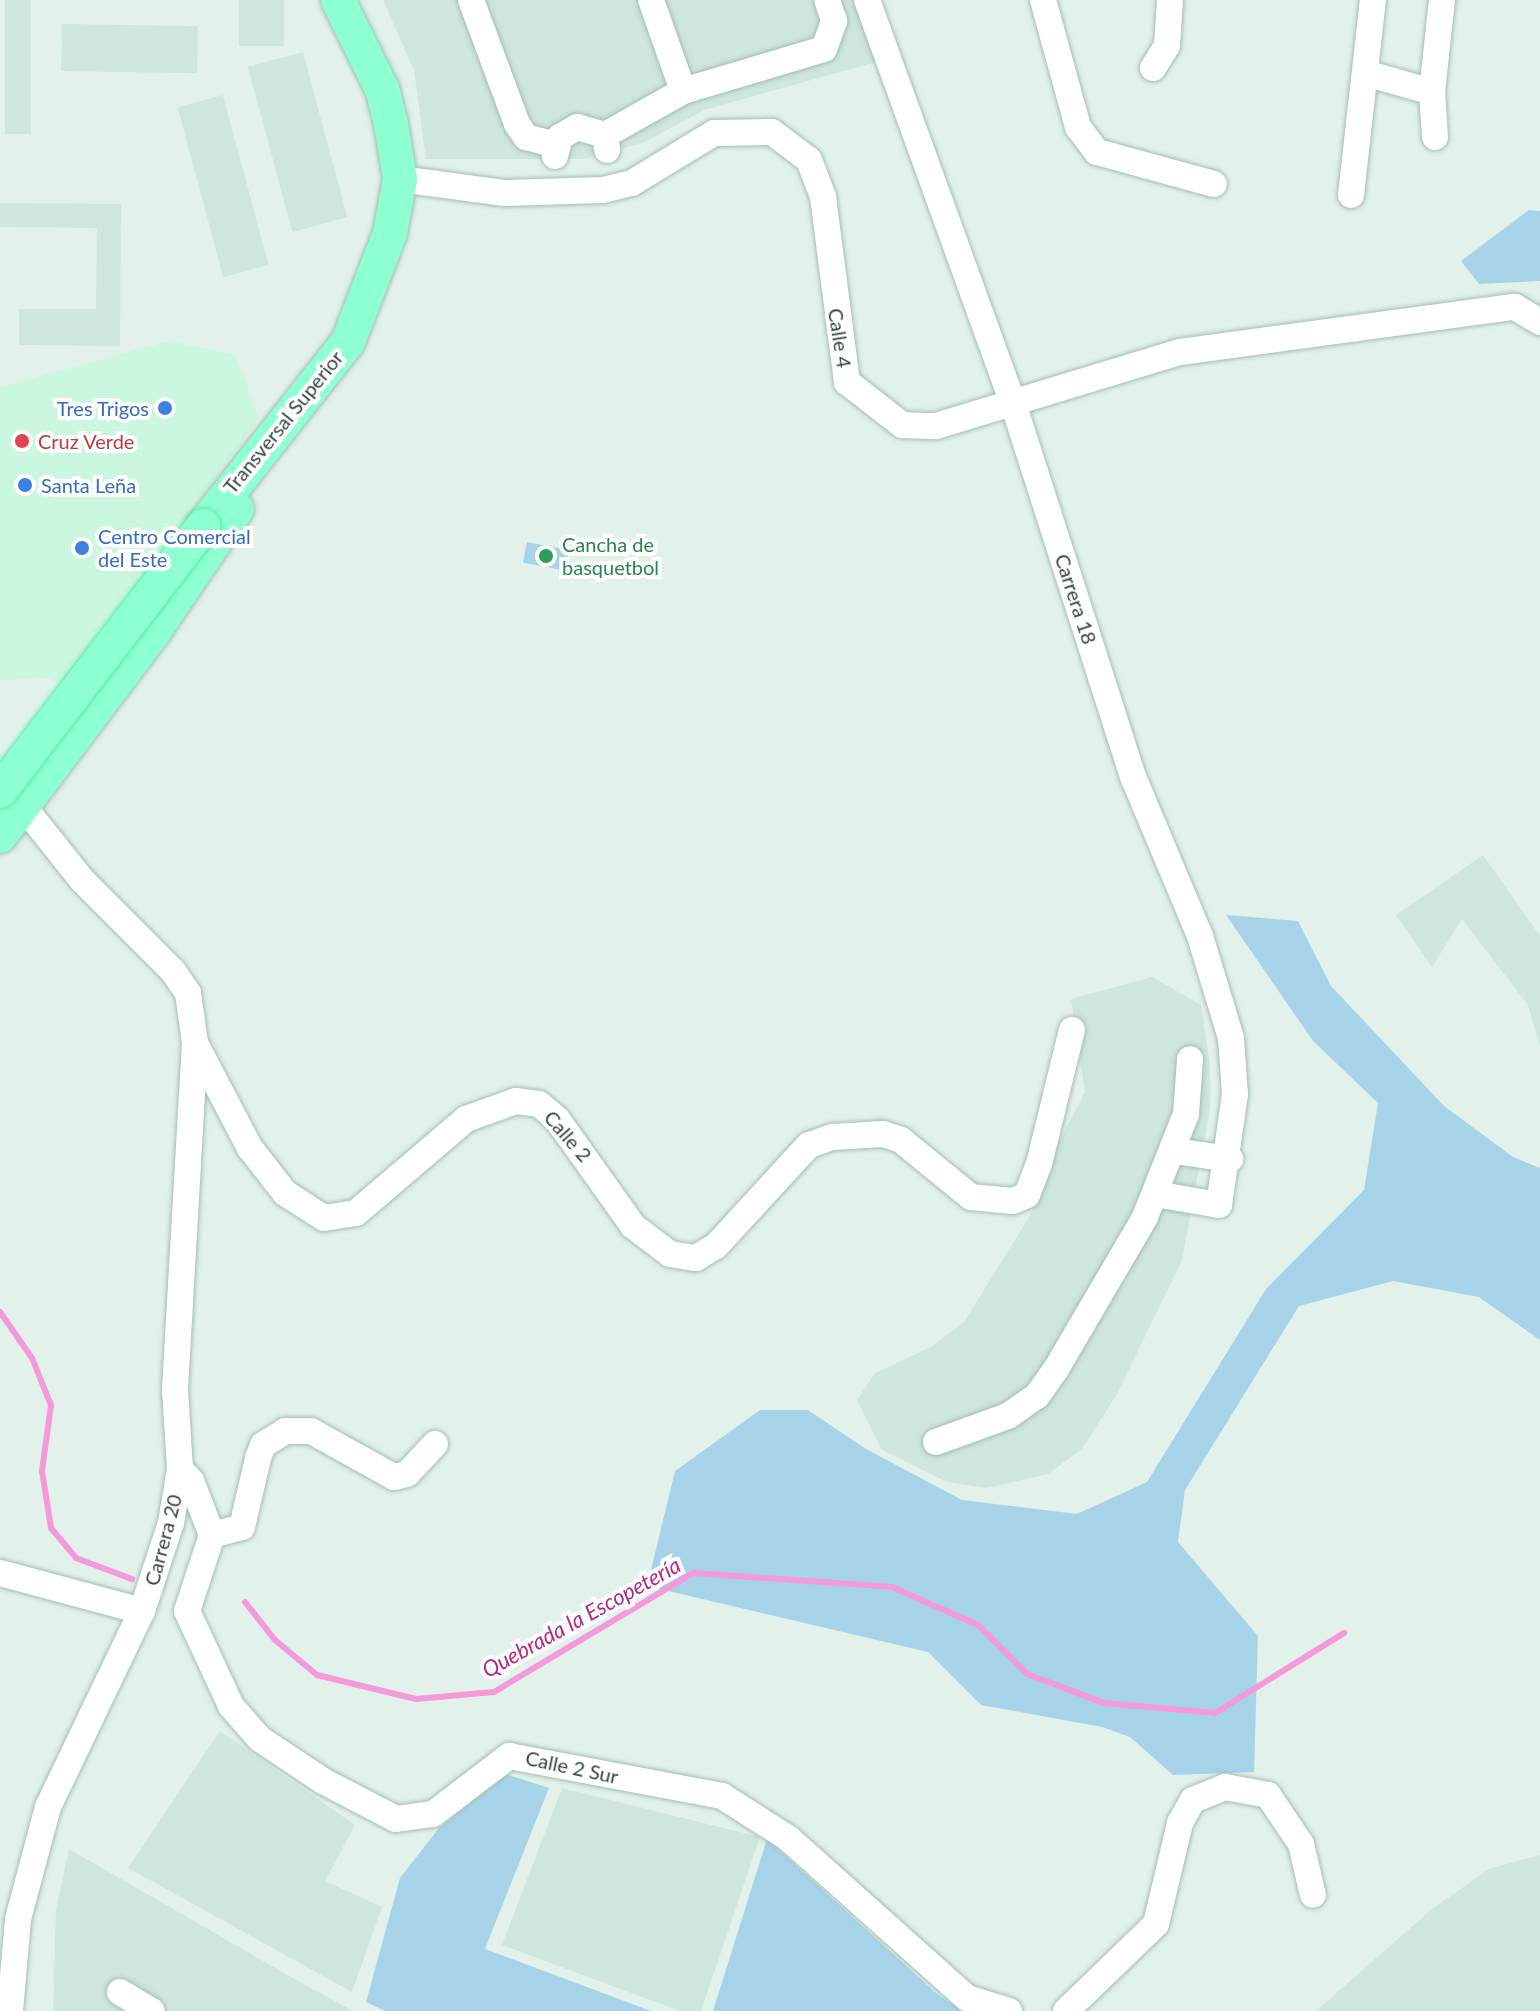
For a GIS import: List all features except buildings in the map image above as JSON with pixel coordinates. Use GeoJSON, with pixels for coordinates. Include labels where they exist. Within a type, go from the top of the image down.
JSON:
{"type":"FeatureCollection","features":[{"type":"Feature","properties":{"kind":"main road","name":"Transversal Superior"},"geometry":{"type":"LineString","coordinates":[[6,815],[203,526],[348,342],[390,233],[400,179],[382,89],[338,0]]}},
{"type":"Feature","properties":{"kind":"main road"},"geometry":{"type":"LineString","coordinates":[[6,815],[227,526],[266,443]]}},
{"type":"Feature","properties":{"kind":"street"},"geometry":{"type":"LineString","coordinates":[[471,0],[517,124],[526,137],[555,150],[577,127],[606,144],[683,91],[824,49],[834,21],[827,0]]}},
{"type":"Feature","properties":{"kind":"street"},"geometry":{"type":"LineString","coordinates":[[651,0],[683,91]]}},
{"type":"Feature","properties":{"kind":"street","name":"Carrera 18"},"geometry":{"type":"LineString","coordinates":[[867,0],[1012,400],[1134,779],[1200,936],[1231,1038],[1235,1094],[1230,1159],[1219,1205],[1155,1194]]}},
{"type":"Feature","properties":{"kind":"street"},"geometry":{"type":"LineString","coordinates":[[1043,0],[1078,127],[1097,152],[1214,184]]}},
{"type":"Feature","properties":{"kind":"street"},"geometry":{"type":"LineString","coordinates":[[1153,68],[1167,46],[1170,0]]}},
{"type":"Feature","properties":{"kind":"street"},"geometry":{"type":"LineString","coordinates":[[1351,195],[1373,0]]}},
{"type":"Feature","properties":{"kind":"street"},"geometry":{"type":"LineString","coordinates":[[1435,137],[1432,92],[1442,0]]}},
{"type":"Feature","properties":{"kind":"street"},"geometry":{"type":"LineString","coordinates":[[1365,73],[1432,92]]}},
{"type":"Feature","properties":{"kind":"street","name":"Calle 4"},"geometry":{"type":"LineString","coordinates":[[400,179],[505,193],[603,190],[632,183],[714,133],[772,132],[809,160],[823,197],[847,382],[902,425],[936,426],[1012,400],[1180,352],[1515,307],[1536,318]]}},
{"type":"Feature","properties":{"kind":"street","name":"Calle 2"},"geometry":{"type":"LineString","coordinates":[[0,779],[6,815],[82,880],[173,971],[188,993],[195,1043],[250,1148],[293,1200],[324,1218],[356,1213],[466,1119],[516,1101],[539,1104],[557,1119],[648,1242],[696,1258],[716,1246],[809,1145],[832,1137],[883,1134],[901,1140],[971,1197],[992,1202],[1027,1195],[1072,1030]]}},
{"type":"Feature","properties":{"kind":"street","name":"Carrera 20"},"geometry":{"type":"LineString","coordinates":[[10,2011],[18,1919],[48,1807],[142,1611],[171,1523],[180,1469],[175,1389],[195,1043]]}},
{"type":"Feature","properties":{"kind":"street"},"geometry":{"type":"LineString","coordinates":[[936,1442],[1008,1416],[1037,1396],[1155,1194],[1186,1114],[1190,1059]]}},
{"type":"Feature","properties":{"kind":"street"},"geometry":{"type":"LineString","coordinates":[[1174,1151],[1230,1159]]}},
{"type":"Feature","properties":{"kind":"street"},"geometry":{"type":"LineString","coordinates":[[180,1469],[191,1481],[212,1535],[242,1527],[263,1445],[285,1431],[311,1431],[394,1477],[407,1474],[435,1444]]}},
{"type":"Feature","properties":{"kind":"street","name":"Calle 2 Sur"},"geometry":{"type":"LineString","coordinates":[[212,1535],[187,1611],[231,1706],[260,1739],[323,1781],[396,1819],[433,1814],[509,1756],[722,1796],[788,1838],[967,1998],[1009,2011]]}},
{"type":"Feature","properties":{"kind":"street"},"geometry":{"type":"LineString","coordinates":[[0,1573],[142,1611]]}},
{"type":"Feature","properties":{"kind":"street"},"geometry":{"type":"LineString","coordinates":[[1066,2011],[1156,1924],[1180,1823],[1193,1800],[1225,1787],[1268,1795],[1301,1844],[1313,1895]]}},
{"type":"Feature","properties":{"kind":"street"},"geometry":{"type":"LineString","coordinates":[[120,1992],[152,2011]]}},
{"type":"Feature","properties":{"kind":"shaded area"},"geometry":{"type":"Polygon","coordinates":[[[5,0],[31,0],[31,134],[5,134],[5,0]]]}},
{"type":"Feature","properties":{"kind":"shaded area"},"geometry":{"type":"Polygon","coordinates":[[[239,0],[284,0],[284,46],[239,46],[239,0]]]}},
{"type":"Feature","properties":{"kind":"shaded area"},"geometry":{"type":"Polygon","coordinates":[[[383,0],[854,0],[876,62],[704,110],[643,143],[583,159],[426,159],[414,70],[383,0]]]}},
{"type":"Feature","properties":{"kind":"shaded area"},"geometry":{"type":"Polygon","coordinates":[[[62,24],[198,26],[197,73],[61,71],[62,24]]]}},
{"type":"Feature","properties":{"kind":"shaded area"},"geometry":{"type":"Polygon","coordinates":[[[303,52],[347,217],[292,232],[248,67],[303,52]]]}},
{"type":"Feature","properties":{"kind":"shaded area"},"geometry":{"type":"Polygon","coordinates":[[[223,95],[269,265],[223,277],[178,107],[223,95]]]}},
{"type":"Feature","properties":{"kind":"shaded area"},"geometry":{"type":"Polygon","coordinates":[[[0,203],[121,204],[120,346],[19,345],[19,309],[96,309],[97,228],[0,227],[0,203]]]}},
{"type":"Feature","properties":{"kind":"shaded area"},"geometry":{"type":"Polygon","coordinates":[[[1529,210],[1540,211],[1540,281],[1479,284],[1461,261],[1529,210]]]}},
{"type":"Feature","properties":{"kind":"shaded area","name":"Centro Comercial del Este"},"geometry":{"type":"Polygon","coordinates":[[[170,341],[236,355],[259,418],[64,684],[47,678],[0,680],[0,387],[170,341]]]}},
{"type":"Feature","properties":{"kind":"shaded area","name":"Cancha de basquetbol"},"geometry":{"type":"Polygon","coordinates":[[[527,542],[569,550],[565,571],[523,563],[527,542]]]}},
{"type":"Feature","properties":{"kind":"shaded area"},"geometry":{"type":"Polygon","coordinates":[[[1483,855],[1540,936],[1540,1046],[1528,1005],[1462,919],[1432,967],[1396,915],[1483,855]]]}},
{"type":"Feature","properties":{"kind":"shaded area"},"geometry":{"type":"Polygon","coordinates":[[[1226,915],[1298,921],[1331,986],[1444,1106],[1513,1157],[1540,1168],[1540,1340],[1479,1297],[1393,1281],[1299,1306],[1185,1490],[1178,1542],[1258,1636],[1254,1772],[1173,1775],[1130,1737],[1102,1727],[981,1705],[928,1652],[647,1586],[675,1471],[760,1410],[808,1410],[866,1449],[962,1500],[1077,1514],[1147,1482],[1266,1289],[1364,1190],[1378,1103],[1313,1041],[1226,915]]]}},
{"type":"Feature","properties":{"kind":"shaded area"},"geometry":{"type":"Polygon","coordinates":[[[1152,977],[1201,1005],[1210,1066],[1210,1110],[1182,1260],[1117,1394],[1082,1449],[1048,1474],[987,1488],[947,1482],[882,1450],[857,1400],[875,1373],[931,1347],[964,1322],[1031,1214],[1053,1153],[1085,1092],[1071,999],[1152,977]]]}},
{"type":"Feature","properties":{"kind":"shaded area"},"geometry":{"type":"Polygon","coordinates":[[[220,1731],[355,1825],[325,1881],[382,1907],[352,1992],[128,1868],[220,1731]]]}},
{"type":"Feature","properties":{"kind":"shaded area"},"geometry":{"type":"Polygon","coordinates":[[[506,1774],[549,1788],[485,1949],[651,2011],[385,2011],[366,2002],[400,1878],[439,1828],[506,1774]]]}},
{"type":"Feature","properties":{"kind":"shaded area"},"geometry":{"type":"Polygon","coordinates":[[[562,1788],[760,1837],[701,2011],[680,2011],[502,1945],[562,1788]]]}},
{"type":"Feature","properties":{"kind":"shaded area"},"geometry":{"type":"Polygon","coordinates":[[[767,1839],[937,1994],[962,2011],[713,2011],[767,1839]]]}},
{"type":"Feature","properties":{"kind":"shaded area"},"geometry":{"type":"Polygon","coordinates":[[[69,1849],[353,2011],[53,2011],[56,1909],[69,1849]]]}},
{"type":"Feature","properties":{"kind":"shaded area"},"geometry":{"type":"Polygon","coordinates":[[[1540,1855],[1540,2011],[1316,2011],[1432,1909],[1489,1869],[1540,1855]]]}},
{"type":"Feature","properties":{"kind":"waterway","name":"Quebrada la Escopetería"},"geometry":{"type":"LineString","coordinates":[[0,1312],[32,1358],[51,1405],[42,1471],[51,1528],[76,1558],[132,1579]]}},
{"type":"Feature","properties":{"kind":"waterway","name":"Quebrada la Escopetería"},"geometry":{"type":"LineString","coordinates":[[245,1602],[275,1640],[317,1675],[416,1699],[494,1692],[693,1573],[892,1587],[978,1625],[1027,1674],[1104,1703],[1215,1713],[1344,1633]]}},
{"type":"Feature","properties":{"kind":"place","name":"Tres Trigos"},"geometry":{"type":"Point","coordinates":[165,408]}},
{"type":"Feature","properties":{"kind":"place","name":"Cruz Verde"},"geometry":{"type":"Point","coordinates":[22,441]}},
{"type":"Feature","properties":{"kind":"place","name":"Santa Leña"},"geometry":{"type":"Point","coordinates":[25,485]}},
{"type":"Feature","properties":{"kind":"place","name":"Centro Comercial del Este"},"geometry":{"type":"Point","coordinates":[82,548]}},
{"type":"Feature","properties":{"kind":"place","name":"Cancha de basquetbol"},"geometry":{"type":"Point","coordinates":[546,556]}}]}
